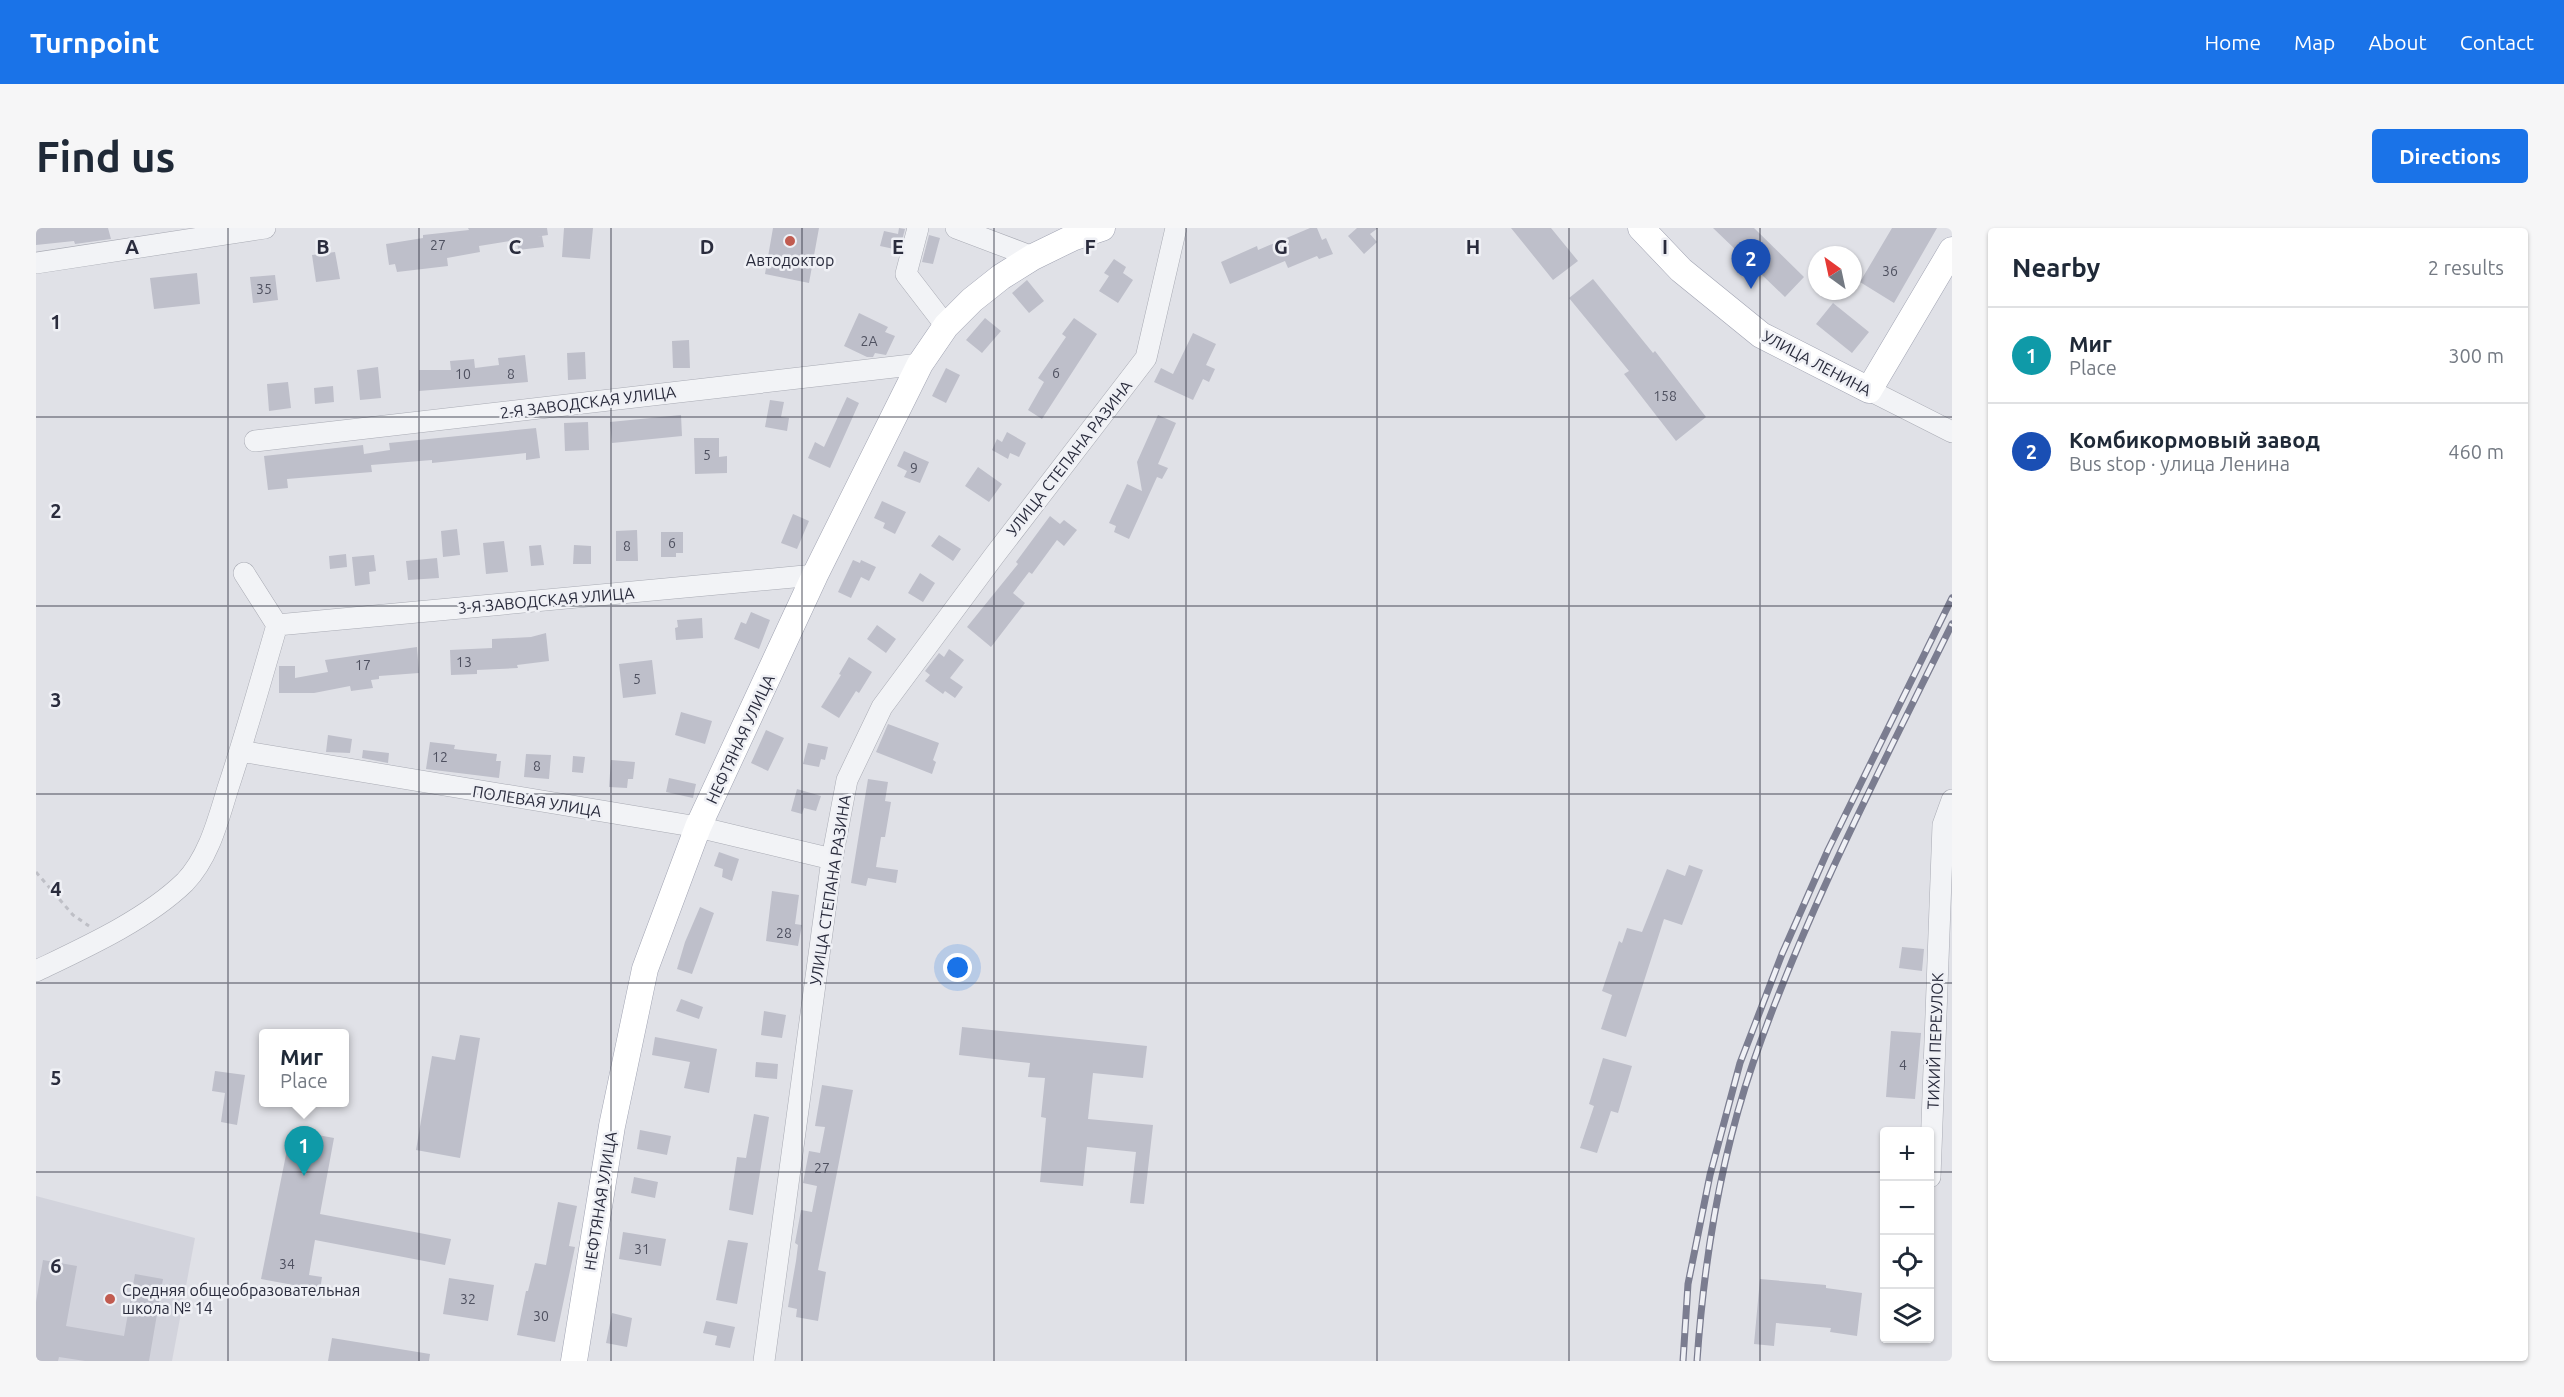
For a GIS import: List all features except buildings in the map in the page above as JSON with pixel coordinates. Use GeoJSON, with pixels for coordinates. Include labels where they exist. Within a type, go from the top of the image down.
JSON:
{"type":"FeatureCollection","features":[{"type":"Feature","properties":{"kind":"main road","name":"НЕФТЯНАЯ УЛИЦА"},"geometry":{"type":"LineString","coordinates":[[574,1361],[612,1126],[642,979],[661,922],[698,827],[815,575],[920,364],[946,326],[1001,277],[1033,257],[1072,238],[1102,228]]}},
{"type":"Feature","properties":{"kind":"main road","name":"УЛИЦА ЛЕНИНА"},"geometry":{"type":"LineString","coordinates":[[1641,228],[1681,270],[1761,335],[1869,390]]}},
{"type":"Feature","properties":{"kind":"main road"},"geometry":{"type":"LineString","coordinates":[[1869,390],[1952,249]]}},
{"type":"Feature","properties":{"kind":"street"},"geometry":{"type":"LineString","coordinates":[[36,263],[265,228]]}},
{"type":"Feature","properties":{"kind":"street"},"geometry":{"type":"LineString","coordinates":[[918,228],[906,273],[946,326]]}},
{"type":"Feature","properties":{"kind":"street"},"geometry":{"type":"LineString","coordinates":[[956,228],[1033,257]]}},
{"type":"Feature","properties":{"kind":"street","name":"УЛИЦА СТЕПАНА РАЗИНА"},"geometry":{"type":"LineString","coordinates":[[764,1361],[832,860],[847,780],[882,706],[1146,358],[1176,228]]}},
{"type":"Feature","properties":{"kind":"street","name":"2-Я ЗАВОДСКАЯ УЛИЦА"},"geometry":{"type":"LineString","coordinates":[[255,441],[920,364]]}},
{"type":"Feature","properties":{"kind":"street","name":"УЛИЦА ЛЕНИНА"},"geometry":{"type":"LineString","coordinates":[[1869,390],[1952,432]]}},
{"type":"Feature","properties":{"kind":"street"},"geometry":{"type":"LineString","coordinates":[[36,971],[105,938],[144,913],[184,882],[202,860],[240,752],[277,626],[244,573]]}},
{"type":"Feature","properties":{"kind":"street","name":"3-Я ЗАВОДСКАЯ УЛИЦА"},"geometry":{"type":"LineString","coordinates":[[277,626],[815,575]]}},
{"type":"Feature","properties":{"kind":"street","name":"ПОЛЕВАЯ УЛИЦА"},"geometry":{"type":"LineString","coordinates":[[240,752],[698,827],[832,860]]}},
{"type":"Feature","properties":{"kind":"street","name":"ТИХИЙ ПЕРЕУЛОК"},"geometry":{"type":"LineString","coordinates":[[1931,1127],[1943,825],[1952,800]]}},
{"type":"Feature","properties":{"kind":"path"},"geometry":{"type":"LineString","coordinates":[[36,872],[73,915],[105,938]]}},
{"type":"Feature","properties":{"kind":"shaded area","name":"Средняя общеобразовательная школа № 14"},"geometry":{"type":"Polygon","coordinates":[[[36,1196],[195,1238],[172,1361],[36,1361],[36,1196]]]}},
{"type":"Feature","properties":{"kind":"railway"},"geometry":{"type":"LineString","coordinates":[[1683,1361],[1688,1284],[1710,1175],[1740,1063],[1782,954],[1828,850],[1952,598]]}},
{"type":"Feature","properties":{"kind":"railway"},"geometry":{"type":"LineString","coordinates":[[1697,1361],[1704,1285],[1715,1210],[1731,1136],[1753,1063],[1796,951],[1821,895],[1952,624]]}},
{"type":"Feature","properties":{"kind":"place","name":"Автодоктор"},"geometry":{"type":"Point","coordinates":[790,241]}},
{"type":"Feature","properties":{"kind":"place","name":"Комбикормовый завод"},"geometry":{"type":"Point","coordinates":[1751,289]}},
{"type":"Feature","properties":{"kind":"place","name":"Миг"},"geometry":{"type":"Point","coordinates":[304,1176]}},
{"type":"Feature","properties":{"kind":"place","name":"Средняя общеобразовательная школа № 14"},"geometry":{"type":"Point","coordinates":[110,1299]}}]}
